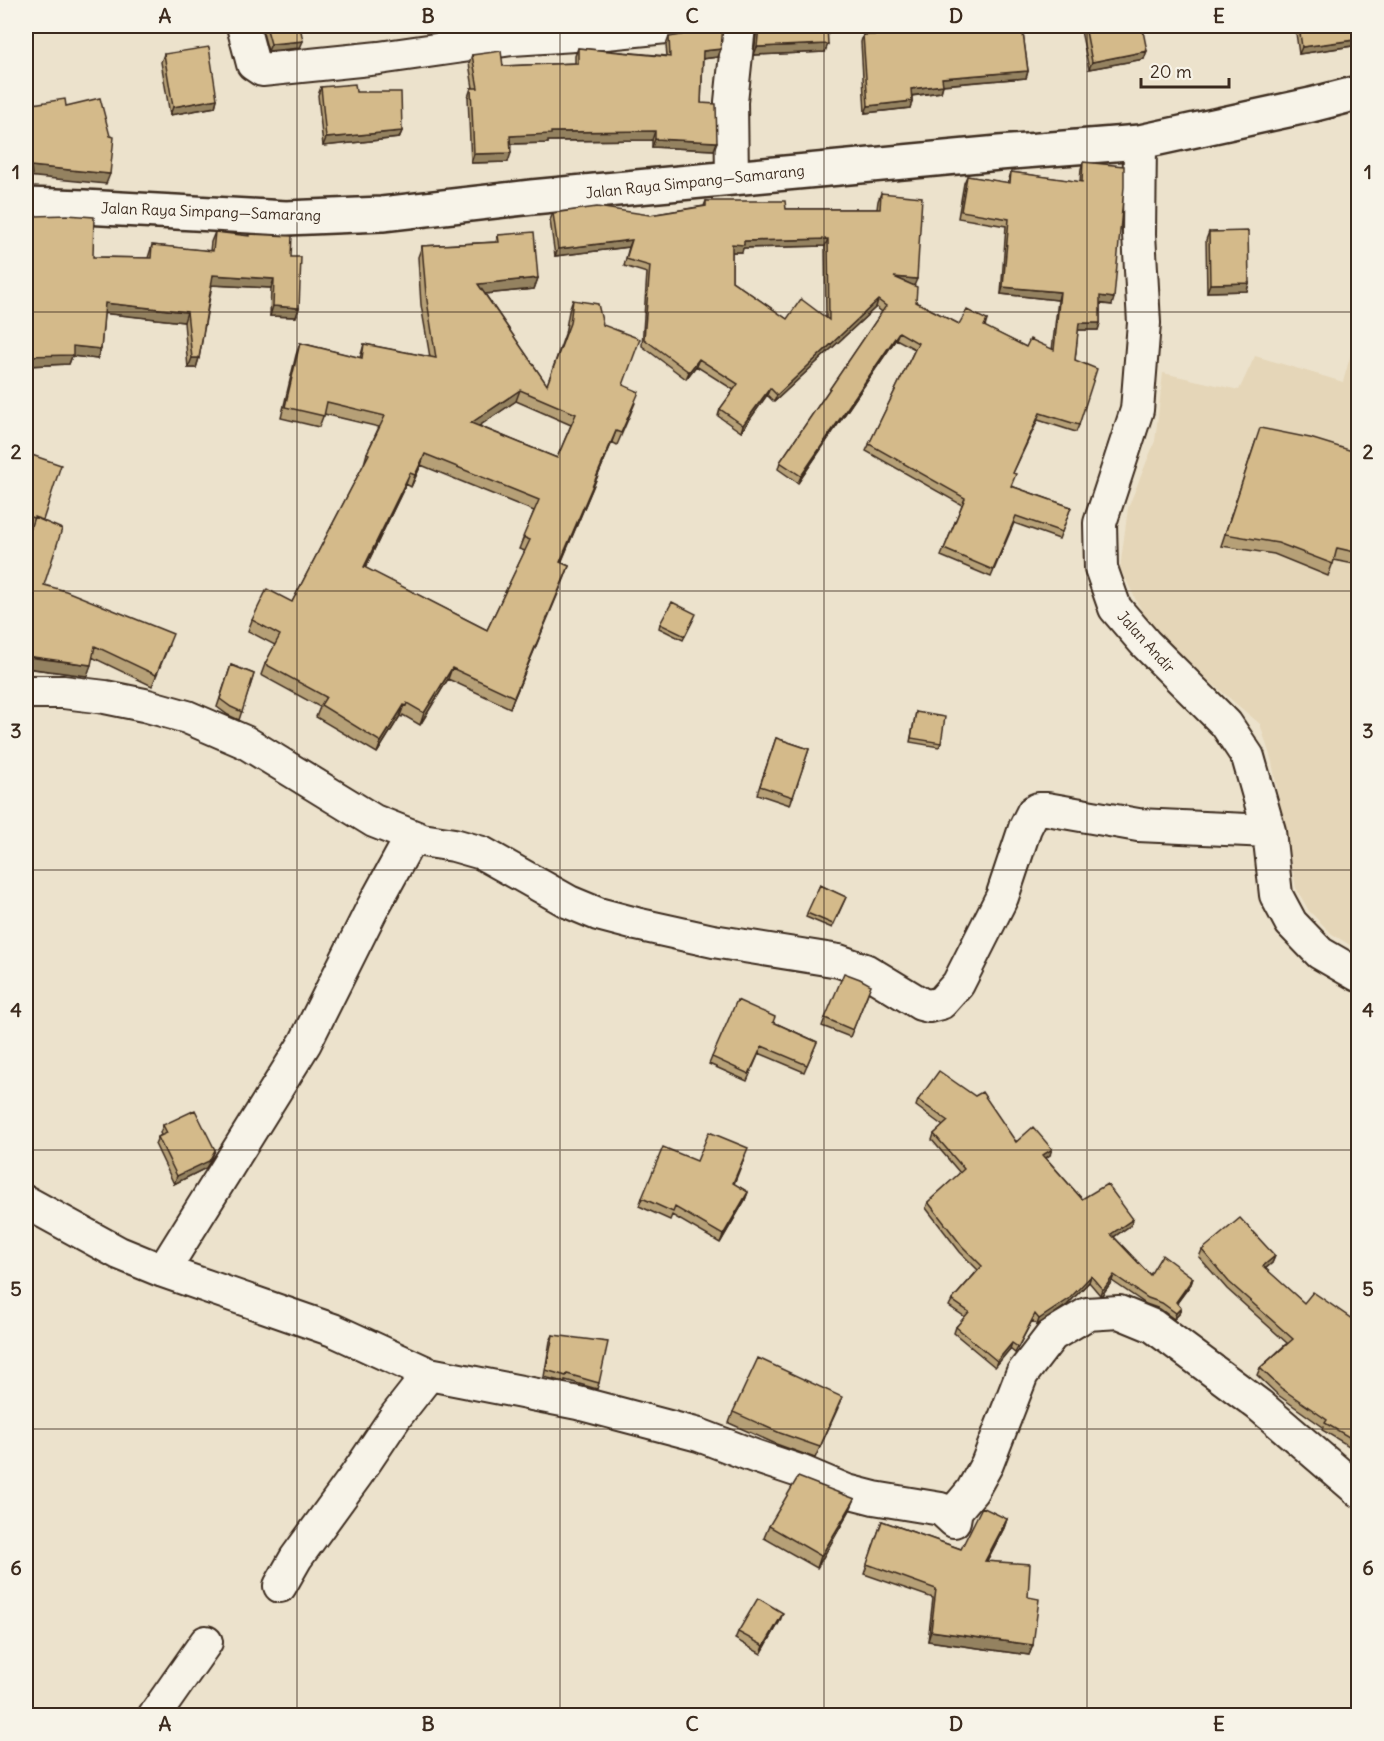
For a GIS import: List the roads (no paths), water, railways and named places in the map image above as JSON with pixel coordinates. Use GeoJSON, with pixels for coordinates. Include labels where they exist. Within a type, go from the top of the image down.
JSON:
{"type":"FeatureCollection","features":[{"type":"Feature","properties":{"kind":"main road","name":"Jalan Raya Simpang—Samarang"},"geometry":{"type":"LineString","coordinates":[[26,205],[286,218],[382,214],[732,178],[1140,142],[1359,93]]}},
{"type":"Feature","properties":{"kind":"street"},"geometry":{"type":"LineString","coordinates":[[243,26],[253,64],[262,70],[379,58],[512,39],[676,26]]}},
{"type":"Feature","properties":{"kind":"street"},"geometry":{"type":"LineString","coordinates":[[732,178],[731,102],[740,26]]}},
{"type":"Feature","properties":{"kind":"street","name":"Jalan Andir"},"geometry":{"type":"LineString","coordinates":[[1140,142],[1139,234],[1144,323],[1137,410],[1100,523],[1101,568],[1115,608],[1146,643],[1226,724],[1248,757],[1269,831],[1276,895],[1291,923],[1320,952],[1359,975]]}},
{"type":"Feature","properties":{"kind":"street"},"geometry":{"type":"LineString","coordinates":[[26,693],[63,692],[105,696],[187,717],[245,742],[374,821],[422,840],[454,845],[482,853],[569,902],[598,914],[713,941],[839,961],[865,970],[928,1006],[941,1003],[958,984],[1002,897],[1032,812],[1047,809],[1138,825],[1269,831]]}},
{"type":"Feature","properties":{"kind":"street"},"geometry":{"type":"LineString","coordinates":[[163,1271],[305,1043],[411,836]]}},
{"type":"Feature","properties":{"kind":"street"},"geometry":{"type":"LineString","coordinates":[[26,1202],[118,1253],[333,1330],[429,1374],[578,1403],[699,1435],[802,1472],[847,1491],[940,1509],[954,1521],[956,1510],[972,1491],[987,1464],[1022,1374],[1038,1352],[1052,1335],[1087,1314],[1119,1312],[1153,1326],[1197,1358],[1259,1404],[1359,1490]]}},
{"type":"Feature","properties":{"kind":"street"},"geometry":{"type":"LineString","coordinates":[[280,1586],[296,1558],[396,1416],[429,1374]]}},
{"type":"Feature","properties":{"kind":"street"},"geometry":{"type":"LineString","coordinates":[[154,1716],[206,1642]]}}]}
